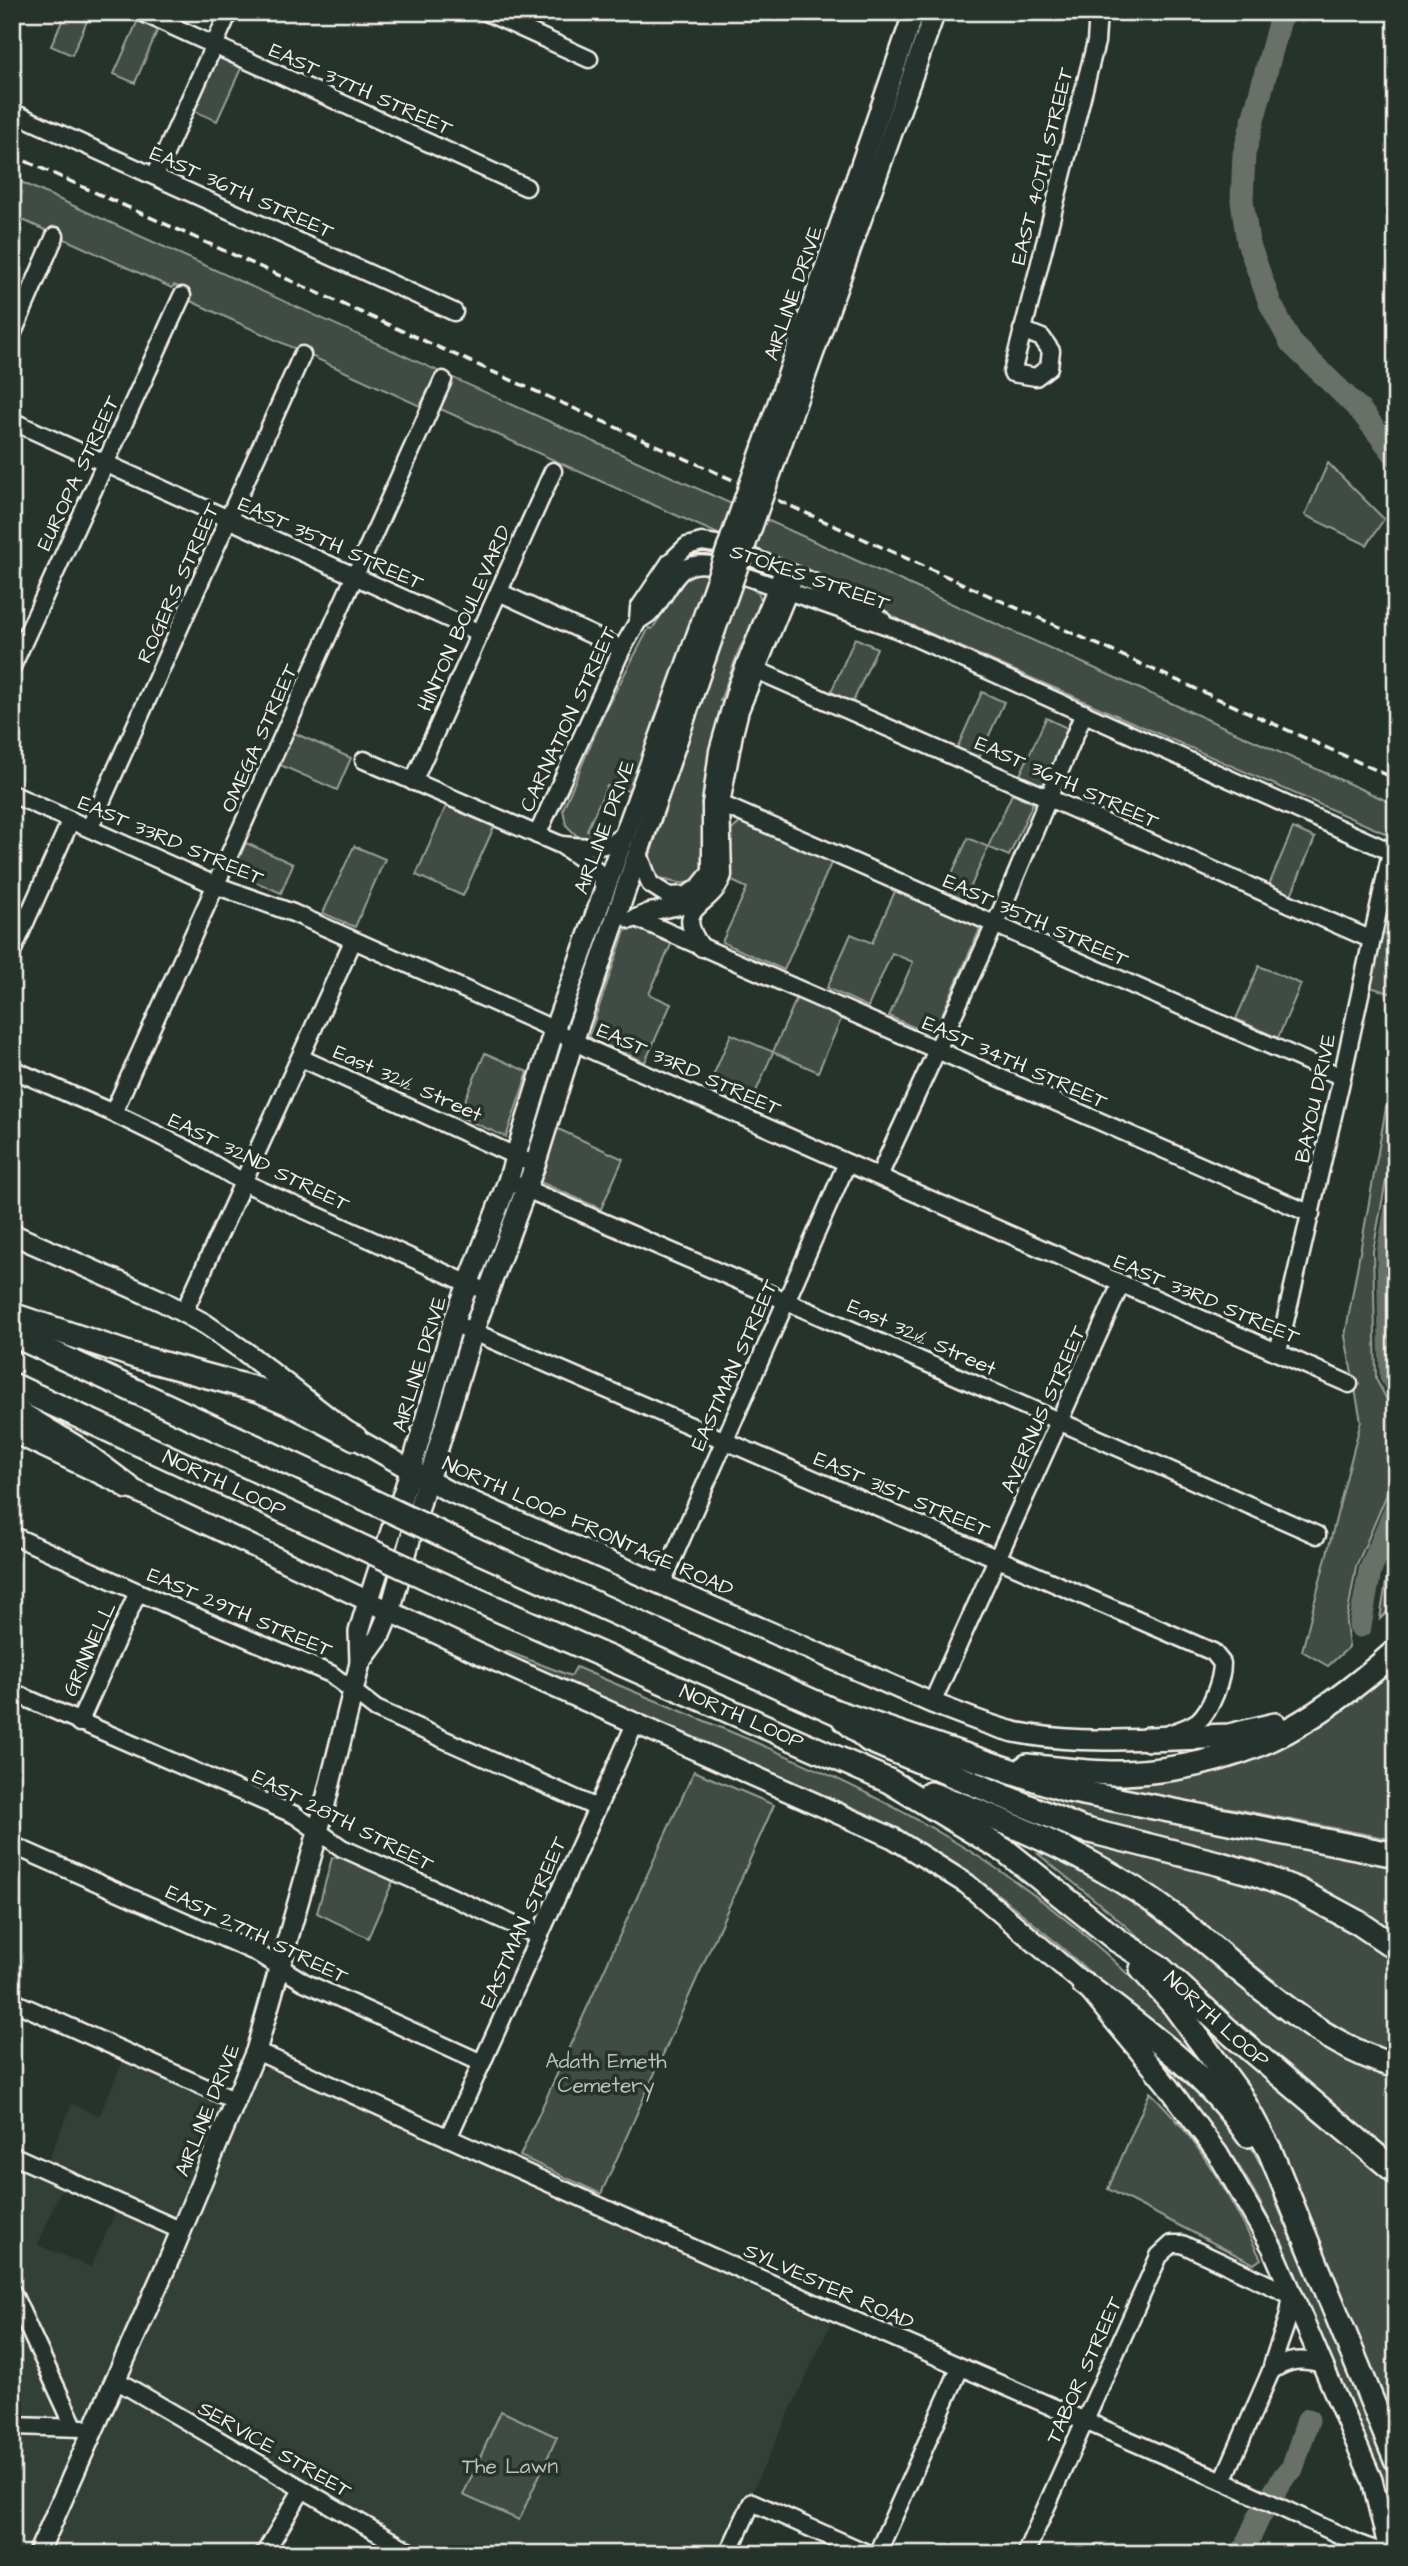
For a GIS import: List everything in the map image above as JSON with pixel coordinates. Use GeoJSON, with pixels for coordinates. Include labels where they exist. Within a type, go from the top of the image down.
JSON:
{"type":"FeatureCollection","features":[{"type":"Feature","properties":{"kind":"highway"},"geometry":{"type":"LineString","coordinates":[[12,1315],[138,1357],[259,1390],[355,1438]]}},
{"type":"Feature","properties":{"kind":"highway","name":"NORTH LOOP"},"geometry":{"type":"LineString","coordinates":[[12,1335],[460,1543],[836,1712],[1069,1790],[1394,1854]]}},
{"type":"Feature","properties":{"kind":"highway","name":"NORTH LOOP"},"geometry":{"type":"LineString","coordinates":[[12,1385],[446,1587],[889,1781],[1007,1852],[1117,1940],[1158,1966],[1234,2036],[1396,2172]]}},
{"type":"Feature","properties":{"kind":"highway"},"geometry":{"type":"LineString","coordinates":[[12,1409],[76,1448],[128,1487]]}},
{"type":"Feature","properties":{"kind":"highway"},"geometry":{"type":"LineString","coordinates":[[993,1763],[1122,1773],[1202,1764],[1273,1740],[1313,1717],[1358,1685],[1396,1651]]}},
{"type":"Feature","properties":{"kind":"highway"},"geometry":{"type":"LineString","coordinates":[[836,1712],[869,1740],[1082,1829],[1256,1874],[1298,1890],[1359,1923],[1396,1948]]}},
{"type":"Feature","properties":{"kind":"highway"},"geometry":{"type":"LineString","coordinates":[[1149,1739],[1237,1735],[1313,1717]]}},
{"type":"Feature","properties":{"kind":"highway"},"geometry":{"type":"LineString","coordinates":[[889,1781],[973,1809],[1088,1861],[1132,1886],[1172,1915],[1323,2033],[1370,2057],[1396,2066]]}},
{"type":"Feature","properties":{"kind":"highway"},"geometry":{"type":"LineString","coordinates":[[1117,1940],[1174,2005],[1239,2094],[1270,2151],[1396,2460]]}},
{"type":"Feature","properties":{"kind":"highway"},"geometry":{"type":"LineString","coordinates":[[1084,1984],[1160,2042],[1218,2095],[1258,2149],[1296,2214]]}},
{"type":"Feature","properties":{"kind":"main road","name":"AIRLINE DRIVE"},"geometry":{"type":"LineString","coordinates":[[807,346],[914,12]]}},
{"type":"Feature","properties":{"kind":"main road","name":"AIRLINE DRIVE"},"geometry":{"type":"LineString","coordinates":[[360,1663],[379,1637],[390,1611],[517,1185],[517,1156],[554,1030],[629,826],[707,629],[807,346],[935,12]]}},
{"type":"Feature","properties":{"kind":"main road","name":"AIRLINE DRIVE"},"geometry":{"type":"LineString","coordinates":[[38,2554],[182,2231],[256,2051],[318,1832],[360,1663],[359,1632],[411,1469],[453,1323],[468,1283],[517,1185],[535,1165],[574,1039],[639,851],[707,629]]}},
{"type":"Feature","properties":{"kind":"main road","name":"NORTH LOOP FRONTAGE ROAD"},"geometry":{"type":"LineString","coordinates":[[12,1234],[184,1312],[244,1351],[355,1438],[446,1490],[660,1586],[932,1703],[1013,1731],[1092,1741],[1149,1739]]}},
{"type":"Feature","properties":{"kind":"main road"},"geometry":{"type":"LineString","coordinates":[[12,1432],[368,1601],[635,1724],[893,1838],[967,1884],[1084,1984],[1167,2085],[1218,2154],[1272,2247],[1372,2480],[1389,2554]]}},
{"type":"Feature","properties":{"kind":"street","name":"EAST 37TH STREET"},"geometry":{"type":"LineString","coordinates":[[141,12],[526,187]]}},
{"type":"Feature","properties":{"kind":"street"},"geometry":{"type":"LineString","coordinates":[[155,176],[229,12]]}},
{"type":"Feature","properties":{"kind":"street"},"geometry":{"type":"LineString","coordinates":[[486,12],[589,59]]}},
{"type":"Feature","properties":{"kind":"street","name":"EAST 40TH STREET"},"geometry":{"type":"LineString","coordinates":[[1022,330],[1042,338],[1051,351],[1049,367],[1037,377],[1012,373],[1022,330],[1096,42],[1098,12]]}},
{"type":"Feature","properties":{"kind":"street","name":"EAST 36TH STREET"},"geometry":{"type":"LineString","coordinates":[[12,111],[454,312]]}},
{"type":"Feature","properties":{"kind":"street"},"geometry":{"type":"LineString","coordinates":[[12,335],[55,236]]}},
{"type":"Feature","properties":{"kind":"street","name":"EUROPA STREET"},"geometry":{"type":"LineString","coordinates":[[12,667],[182,296]]}},
{"type":"Feature","properties":{"kind":"street","name":"ROGERS STREET"},"geometry":{"type":"LineString","coordinates":[[90,827],[302,355]]}},
{"type":"Feature","properties":{"kind":"street","name":"OMEGA STREET"},"geometry":{"type":"LineString","coordinates":[[113,1113],[443,380]]}},
{"type":"Feature","properties":{"kind":"street","name":"EAST 35TH STREET"},"geometry":{"type":"LineString","coordinates":[[12,421],[480,634]]}},
{"type":"Feature","properties":{"kind":"street","name":"HINTON BOULEVARD"},"geometry":{"type":"LineString","coordinates":[[413,782],[553,471]]}},
{"type":"Feature","properties":{"kind":"street","name":"STOKES STREET"},"geometry":{"type":"LineString","coordinates":[[638,621],[639,608],[670,562],[687,546],[702,542],[716,544],[839,593],[896,629]]}},
{"type":"Feature","properties":{"kind":"street","name":"STOKES STREET"},"geometry":{"type":"LineString","coordinates":[[638,621],[651,612],[677,573],[696,564],[716,566],[896,629],[1393,853]]}},
{"type":"Feature","properties":{"kind":"street","name":"AIRLINE DRIVE"},"geometry":{"type":"LineString","coordinates":[[639,851],[650,884],[669,896],[687,895],[699,887],[711,873],[718,751],[729,708],[751,667],[789,572]]}},
{"type":"Feature","properties":{"kind":"street"},"geometry":{"type":"LineString","coordinates":[[499,592],[622,649]]}},
{"type":"Feature","properties":{"kind":"street","name":"CARNATION STREET"},"geometry":{"type":"LineString","coordinates":[[537,835],[622,649],[638,621]]}},
{"type":"Feature","properties":{"kind":"street","name":"EAST 36TH STREET"},"geometry":{"type":"LineString","coordinates":[[751,667],[1370,939]]}},
{"type":"Feature","properties":{"kind":"street"},"geometry":{"type":"LineString","coordinates":[[879,1177],[994,925],[1084,713]]}},
{"type":"Feature","properties":{"kind":"street"},"geometry":{"type":"LineString","coordinates":[[363,760],[561,845],[594,868],[605,891]]}},
{"type":"Feature","properties":{"kind":"street","name":"EAST 33RD STREET"},"geometry":{"type":"LineString","coordinates":[[12,794],[215,885],[293,913],[574,1039],[591,1050],[1349,1384]]}},
{"type":"Feature","properties":{"kind":"street","name":"EAST 35TH STREET"},"geometry":{"type":"LineString","coordinates":[[716,804],[1342,1077]]}},
{"type":"Feature","properties":{"kind":"street","name":"AIRLINE DRIVE"},"geometry":{"type":"LineString","coordinates":[[703,902],[721,882],[723,875],[716,804]]}},
{"type":"Feature","properties":{"kind":"street"},"geometry":{"type":"LineString","coordinates":[[12,952],[18,923],[71,820]]}},
{"type":"Feature","properties":{"kind":"street"},"geometry":{"type":"LineString","coordinates":[[561,845],[594,847],[613,843],[620,839],[629,826]]}},
{"type":"Feature","properties":{"kind":"street","name":"BAYOU DRIVE"},"geometry":{"type":"LineString","coordinates":[[1278,1352],[1342,1077],[1370,939],[1393,853]]}},
{"type":"Feature","properties":{"kind":"street"},"geometry":{"type":"LineString","coordinates":[[613,928],[649,912],[703,902]]}},
{"type":"Feature","properties":{"kind":"street"},"geometry":{"type":"LineString","coordinates":[[702,948],[690,925],[694,909],[703,902]]}},
{"type":"Feature","properties":{"kind":"street","name":"EAST 34TH STREET"},"geometry":{"type":"LineString","coordinates":[[636,918],[1311,1213]]}},
{"type":"Feature","properties":{"kind":"street"},"geometry":{"type":"LineString","coordinates":[[184,1312],[353,941]]}},
{"type":"Feature","properties":{"kind":"street","name":"East 32½ Street"},"geometry":{"type":"LineString","coordinates":[[301,1058],[535,1165]]}},
{"type":"Feature","properties":{"kind":"street","name":"EAST 32ND STREET"},"geometry":{"type":"LineString","coordinates":[[12,1069],[189,1150],[243,1182],[486,1292]]}},
{"type":"Feature","properties":{"kind":"street","name":"EASTMAN STREET"},"geometry":{"type":"LineString","coordinates":[[660,1586],[848,1163]]}},
{"type":"Feature","properties":{"kind":"street","name":"East 32½ Street"},"geometry":{"type":"LineString","coordinates":[[517,1185],[786,1300],[1317,1535]]}},
{"type":"Feature","properties":{"kind":"street","name":"AVERNUS STREET"},"geometry":{"type":"LineString","coordinates":[[932,1703],[1121,1284]]}},
{"type":"Feature","properties":{"kind":"street","name":"EAST 31ST STREET"},"geometry":{"type":"LineString","coordinates":[[453,1323],[1206,1649],[1220,1658],[1220,1680],[1203,1716],[1189,1727],[1149,1739]]}},
{"type":"Feature","properties":{"kind":"street","name":"EAST 29TH STREET"},"geometry":{"type":"LineString","coordinates":[[12,1535],[331,1674],[376,1709],[597,1808]]}},
{"type":"Feature","properties":{"kind":"street","name":"GRINNELL"},"geometry":{"type":"LineString","coordinates":[[79,1723],[138,1592]]}},
{"type":"Feature","properties":{"kind":"street","name":"EAST 28TH STREET"},"geometry":{"type":"LineString","coordinates":[[12,1692],[295,1815],[342,1848],[539,1936]]}},
{"type":"Feature","properties":{"kind":"street","name":"EASTMAN STREET"},"geometry":{"type":"LineString","coordinates":[[448,2138],[635,1724]]}},
{"type":"Feature","properties":{"kind":"street"},"geometry":{"type":"LineString","coordinates":[[12,1865],[16,1847]]}},
{"type":"Feature","properties":{"kind":"street","name":"EAST 27TH STREET"},"geometry":{"type":"LineString","coordinates":[[16,1847],[257,1953],[304,1982],[482,2063]]}},
{"type":"Feature","properties":{"kind":"street"},"geometry":{"type":"LineString","coordinates":[[12,2001],[236,2101]]}},
{"type":"Feature","properties":{"kind":"street","name":"SYLVESTER ROAD"},"geometry":{"type":"LineString","coordinates":[[256,2051],[960,2368],[1364,2546],[1389,2554]]}},
{"type":"Feature","properties":{"kind":"street"},"geometry":{"type":"LineString","coordinates":[[12,2155],[182,2231]]}},
{"type":"Feature","properties":{"kind":"street","name":"TABOR STREET"},"geometry":{"type":"LineString","coordinates":[[1025,2554],[1162,2250],[1172,2244],[1178,2244],[1292,2295]]}},
{"type":"Feature","properties":{"kind":"street"},"geometry":{"type":"LineString","coordinates":[[1230,2485],[1291,2311],[1292,2295]]}},
{"type":"Feature","properties":{"kind":"street"},"geometry":{"type":"LineString","coordinates":[[13,2296],[74,2426]]}},
{"type":"Feature","properties":{"kind":"street"},"geometry":{"type":"LineString","coordinates":[[1271,2371],[1282,2363],[1300,2359],[1322,2364]]}},
{"type":"Feature","properties":{"kind":"street"},"geometry":{"type":"LineString","coordinates":[[877,2554],[960,2368]]}},
{"type":"Feature","properties":{"kind":"street","name":"SERVICE STREET"},"geometry":{"type":"LineString","coordinates":[[116,2380],[414,2554]]}},
{"type":"Feature","properties":{"kind":"street"},"geometry":{"type":"LineString","coordinates":[[45,2426],[56,2401],[57,2390]]}},
{"type":"Feature","properties":{"kind":"street"},"geometry":{"type":"LineString","coordinates":[[12,2426],[74,2426],[94,2430]]}},
{"type":"Feature","properties":{"kind":"street"},"geometry":{"type":"LineString","coordinates":[[264,2554],[302,2490]]}},
{"type":"Feature","properties":{"kind":"street"},"geometry":{"type":"LineString","coordinates":[[728,2554],[752,2502],[869,2554]]}},
{"type":"Feature","properties":{"kind":"shaded area"},"geometry":{"type":"Polygon","coordinates":[[[125,2057],[219,2099],[270,2066],[831,2323],[723,2554],[426,2554],[298,2475],[252,2554],[31,2554],[22,2549],[19,2554],[12,2554],[12,2162],[63,2184],[38,2245],[91,2267],[122,2198],[46,2165],[72,2104],[99,2116],[125,2057]]]}},
{"type":"Feature","properties":{"kind":"green space"},"geometry":{"type":"Polygon","coordinates":[[[66,12],[91,12],[72,55],[51,46],[66,12]]]}},
{"type":"Feature","properties":{"kind":"green space"},"geometry":{"type":"Polygon","coordinates":[[[138,20],[158,29],[135,83],[114,74],[138,20]]]}},
{"type":"Feature","properties":{"kind":"green space"},"geometry":{"type":"Polygon","coordinates":[[[220,54],[243,64],[217,121],[194,111],[220,54]]]}},
{"type":"Feature","properties":{"kind":"green space"},"geometry":{"type":"Polygon","coordinates":[[[12,178],[1396,805],[1396,838],[902,621],[807,570],[758,552],[436,407],[447,382],[435,376],[420,406],[186,299],[189,292],[174,285],[172,288],[12,215],[12,178]]]}},
{"type":"Feature","properties":{"kind":"green space"},"geometry":{"type":"Polygon","coordinates":[[[1328,463],[1384,519],[1367,545],[1305,515],[1328,463]]]}},
{"type":"Feature","properties":{"kind":"green space"},"geometry":{"type":"Polygon","coordinates":[[[690,571],[709,571],[750,587],[759,594],[763,606],[739,650],[720,701],[725,703],[705,867],[693,879],[683,883],[656,877],[648,861],[724,635],[690,622],[630,791],[607,786],[587,830],[606,836],[602,839],[578,837],[566,825],[563,809],[606,709],[649,628],[652,629],[683,583],[680,580],[690,571]]]}},
{"type":"Feature","properties":{"kind":"green space"},"geometry":{"type":"Polygon","coordinates":[[[855,638],[877,648],[853,702],[831,692],[855,638]]]}},
{"type":"Feature","properties":{"kind":"green space"},"geometry":{"type":"Polygon","coordinates":[[[982,692],[1004,702],[979,758],[957,748],[982,692]]]}},
{"type":"Feature","properties":{"kind":"green space"},"geometry":{"type":"Polygon","coordinates":[[[1046,718],[1067,728],[1047,780],[1042,785],[1020,775],[1046,718]]]}},
{"type":"Feature","properties":{"kind":"green space"},"geometry":{"type":"Polygon","coordinates":[[[292,732],[351,758],[337,790],[278,764],[292,732]]]}},
{"type":"Feature","properties":{"kind":"green space"},"geometry":{"type":"Polygon","coordinates":[[[1012,794],[1033,803],[1009,856],[988,847],[1012,794]]]}},
{"type":"Feature","properties":{"kind":"green space"},"geometry":{"type":"Polygon","coordinates":[[[446,806],[494,827],[463,896],[416,875],[446,806]]]}},
{"type":"Feature","properties":{"kind":"green space"},"geometry":{"type":"Polygon","coordinates":[[[741,822],[832,861],[784,970],[722,942],[747,888],[728,879],[728,833],[741,822]]]}},
{"type":"Feature","properties":{"kind":"green space"},"geometry":{"type":"Polygon","coordinates":[[[1293,828],[1315,838],[1291,895],[1269,885],[1293,828]]]}},
{"type":"Feature","properties":{"kind":"green space"},"geometry":{"type":"Polygon","coordinates":[[[968,838],[988,847],[965,900],[944,891],[968,838]]]}},
{"type":"Feature","properties":{"kind":"green space"},"geometry":{"type":"Polygon","coordinates":[[[246,843],[293,864],[281,893],[233,872],[246,843]]]}},
{"type":"Feature","properties":{"kind":"green space"},"geometry":{"type":"Polygon","coordinates":[[[354,846],[385,859],[355,927],[323,913],[354,846]]]}},
{"type":"Feature","properties":{"kind":"green space"},"geometry":{"type":"Polygon","coordinates":[[[896,889],[975,923],[980,929],[936,1028],[931,1033],[889,1016],[913,962],[892,953],[868,1007],[827,988],[851,934],[872,943],[896,889]]]}},
{"type":"Feature","properties":{"kind":"green space"},"geometry":{"type":"Polygon","coordinates":[[[637,926],[673,940],[649,994],[671,1004],[645,1062],[589,1036],[625,931],[637,926]]]}},
{"type":"Feature","properties":{"kind":"green space"},"geometry":{"type":"Polygon","coordinates":[[[1383,933],[1396,938],[1396,995],[1370,987],[1383,933]]]}},
{"type":"Feature","properties":{"kind":"green space"},"geometry":{"type":"Polygon","coordinates":[[[1259,966],[1301,984],[1278,1038],[1236,1019],[1259,966]]]}},
{"type":"Feature","properties":{"kind":"green space"},"geometry":{"type":"Polygon","coordinates":[[[798,995],[843,1015],[818,1072],[773,1052],[798,995]]]}},
{"type":"Feature","properties":{"kind":"green space"},"geometry":{"type":"Polygon","coordinates":[[[731,1034],[773,1052],[749,1108],[707,1090],[731,1034]]]}},
{"type":"Feature","properties":{"kind":"green space"},"geometry":{"type":"Polygon","coordinates":[[[1396,1052],[1396,1148],[1390,1159],[1373,1251],[1376,1379],[1396,1417],[1396,1473],[1356,1567],[1346,1623],[1349,1647],[1328,1666],[1302,1651],[1361,1421],[1345,1336],[1396,1052]]]}},
{"type":"Feature","properties":{"kind":"green space"},"geometry":{"type":"Polygon","coordinates":[[[485,1053],[528,1072],[506,1137],[458,1116],[485,1053]]]}},
{"type":"Feature","properties":{"kind":"green space"},"geometry":{"type":"Polygon","coordinates":[[[556,1128],[623,1159],[601,1209],[538,1181],[556,1128]]]}},
{"type":"Feature","properties":{"kind":"green space"},"geometry":{"type":"Polygon","coordinates":[[[1396,1555],[1396,1604],[1380,1619],[1387,1576],[1396,1555]]]}},
{"type":"Feature","properties":{"kind":"green space"},"geometry":{"type":"Polygon","coordinates":[[[506,1651],[571,1676],[576,1667],[717,1726],[858,1789],[947,1837],[1046,1904],[1115,1962],[1157,2004],[1213,2077],[1184,2055],[1020,1912],[933,1850],[872,1816],[504,1655],[506,1651]]]}},
{"type":"Feature","properties":{"kind":"green space"},"geometry":{"type":"Polygon","coordinates":[[[1396,1661],[1396,1840],[1230,1808],[1072,1782],[1180,1774],[1396,1661]]]}},
{"type":"Feature","properties":{"kind":"green space","name":"Adath Emeth Cemetery"},"geometry":{"type":"Polygon","coordinates":[[[694,1771],[774,1805],[601,2194],[520,2156],[694,1771]]]}},
{"type":"Feature","properties":{"kind":"green space"},"geometry":{"type":"Polygon","coordinates":[[[1020,1786],[1396,1863],[1396,1934],[1364,1913],[1301,1880],[1067,1813],[1018,1790],[1020,1786]]]}},
{"type":"Feature","properties":{"kind":"green space"},"geometry":{"type":"Polygon","coordinates":[[[1081,1837],[1224,1874],[1316,1908],[1396,1959],[1396,2057],[1339,2032],[1285,1993],[1277,1983],[1189,1913],[1141,1879],[1079,1841],[1081,1837]]]}},
{"type":"Feature","properties":{"kind":"green space"},"geometry":{"type":"Polygon","coordinates":[[[1038,1854],[1057,1855],[1117,1888],[1342,2056],[1365,2068],[1396,2077],[1396,2159],[1352,2125],[1111,1913],[1038,1854]]]}},
{"type":"Feature","properties":{"kind":"green space"},"geometry":{"type":"Polygon","coordinates":[[[338,1857],[394,1879],[368,1938],[317,1913],[332,1858],[338,1857]]]}},
{"type":"Feature","properties":{"kind":"green space"},"geometry":{"type":"Polygon","coordinates":[[[1206,2026],[1316,2122],[1396,2186],[1396,2420],[1392,2421],[1351,2323],[1203,2028],[1206,2026]]]}},
{"type":"Feature","properties":{"kind":"green space"},"geometry":{"type":"Polygon","coordinates":[[[1139,2039],[1167,2056],[1248,2141],[1276,2193],[1275,2200],[1386,2461],[1396,2491],[1396,2534],[1379,2479],[1348,2400],[1262,2205],[1217,2134],[1139,2039]]]}},
{"type":"Feature","properties":{"kind":"green space"},"geometry":{"type":"Polygon","coordinates":[[[1150,2092],[1184,2129],[1213,2170],[1261,2259],[1254,2264],[1108,2189],[1150,2092]]]}},
{"type":"Feature","properties":{"kind":"green space","name":"The Lawn"},"geometry":{"type":"Polygon","coordinates":[[[501,2411],[557,2437],[519,2520],[463,2495],[501,2411]]]}},
{"type":"Feature","properties":{"kind":"waterway"},"geometry":{"type":"LineString","coordinates":[[1282,12],[1244,154],[1242,201],[1248,242],[1270,303],[1291,343],[1360,410],[1396,456]]}},
{"type":"Feature","properties":{"kind":"waterway"},"geometry":{"type":"LineString","coordinates":[[1396,1208],[1388,1252],[1391,1376],[1396,1385]]}},
{"type":"Feature","properties":{"kind":"waterway"},"geometry":{"type":"LineString","coordinates":[[1360,1626],[1370,1571],[1396,1508]]}},
{"type":"Feature","properties":{"kind":"waterway"},"geometry":{"type":"LineString","coordinates":[[1242,2554],[1259,2517],[1285,2475],[1292,2469],[1308,2420]]}},
{"type":"Feature","properties":{"kind":"railway"},"geometry":{"type":"LineString","coordinates":[[12,155],[1396,779]]}}]}
